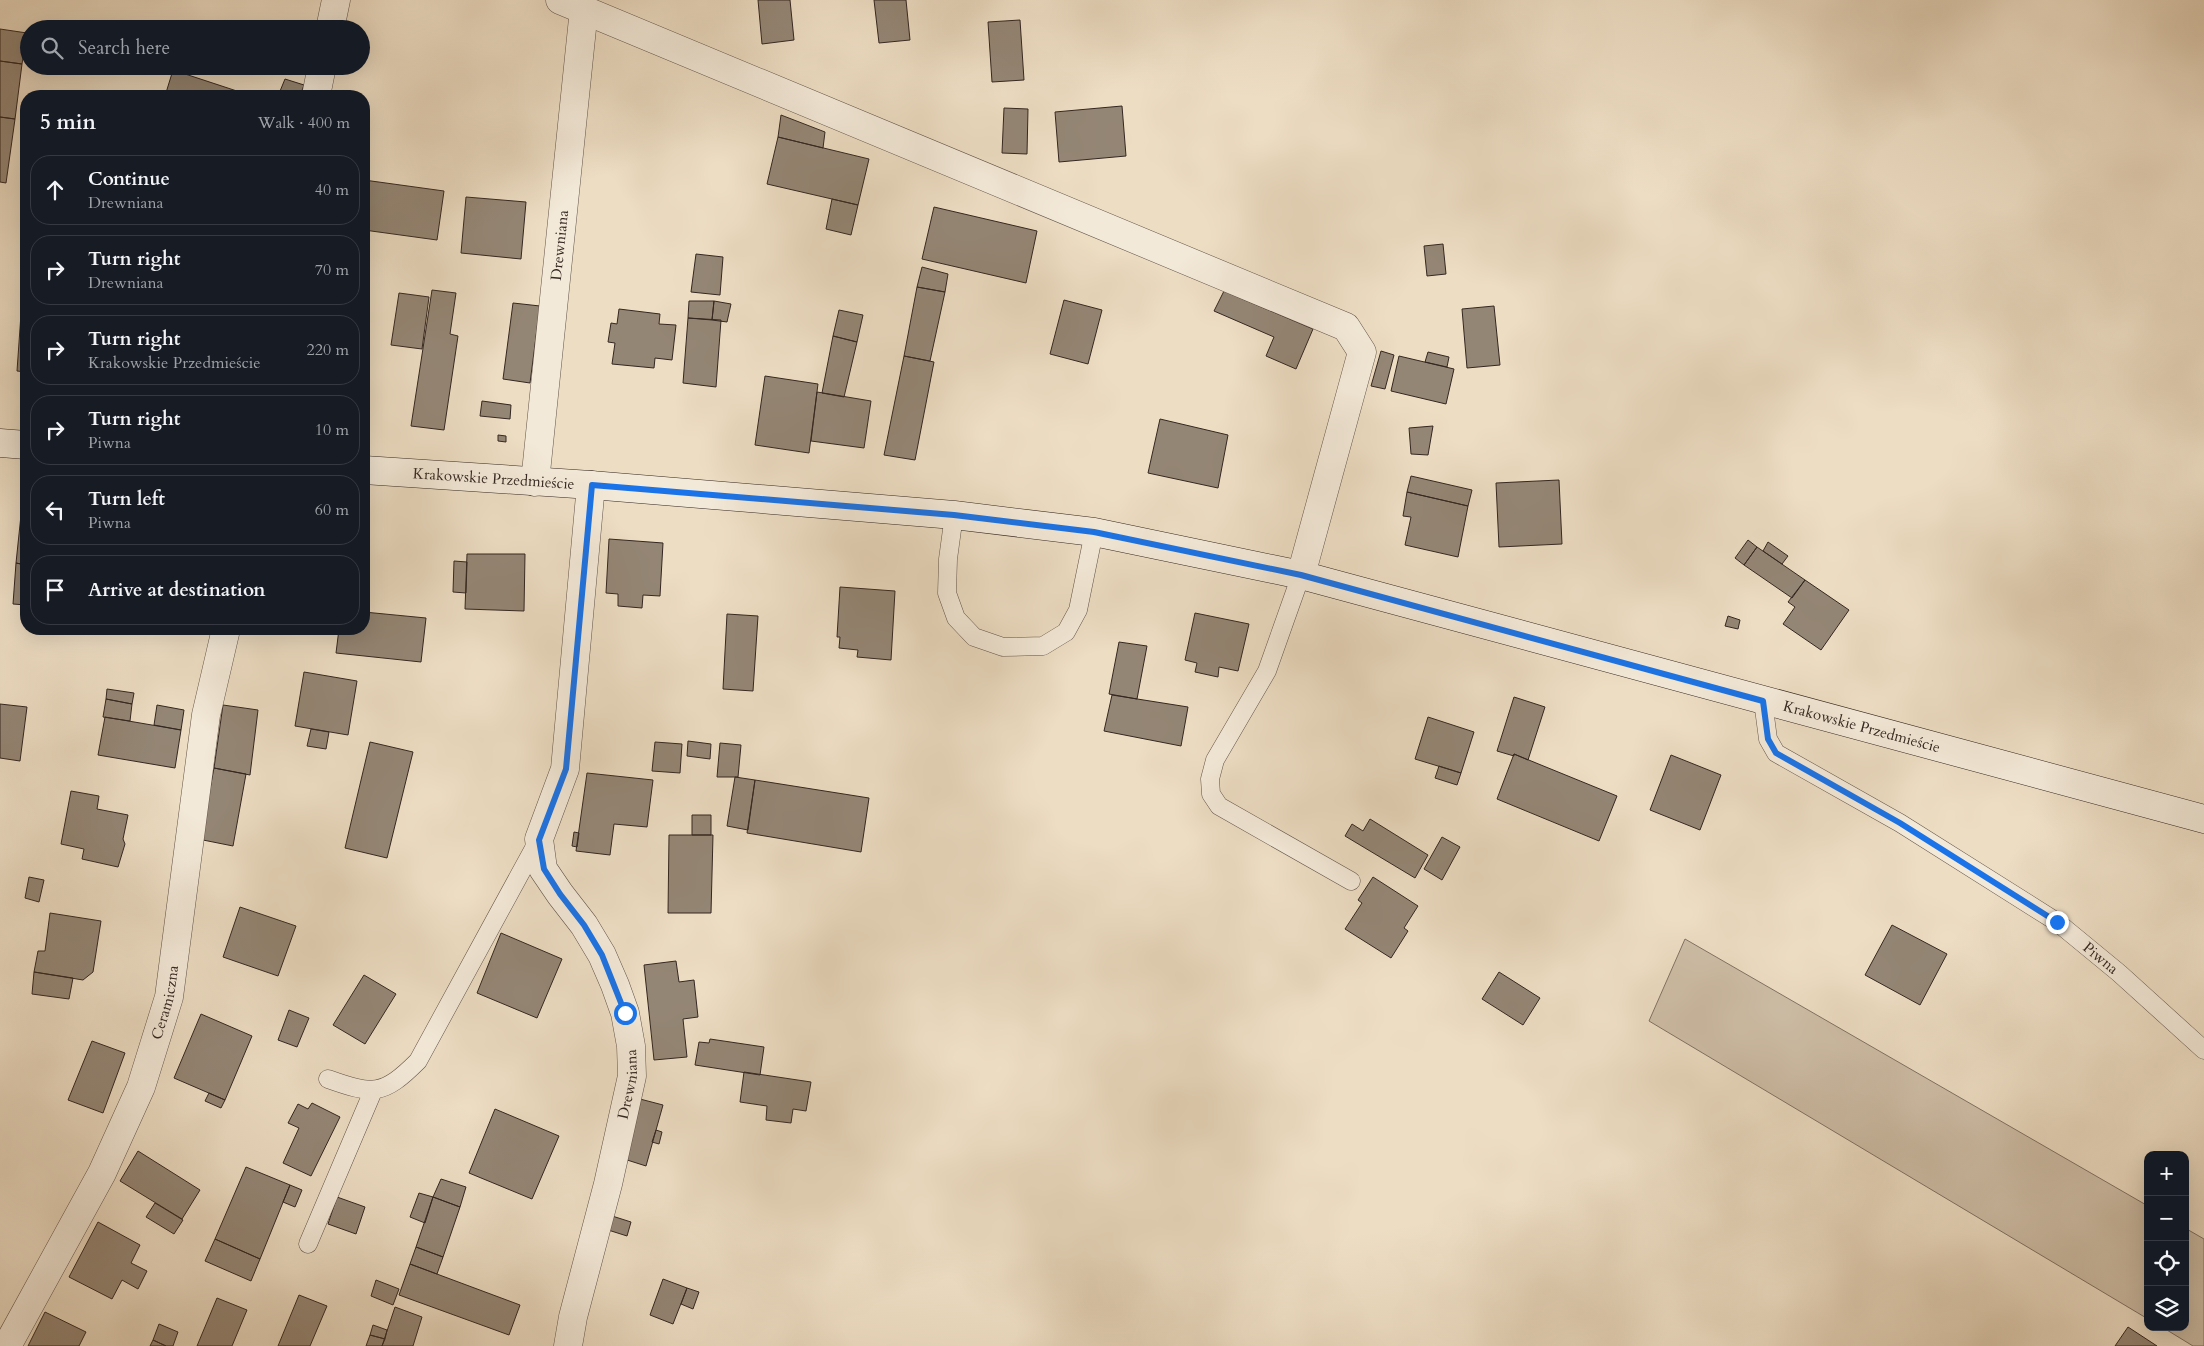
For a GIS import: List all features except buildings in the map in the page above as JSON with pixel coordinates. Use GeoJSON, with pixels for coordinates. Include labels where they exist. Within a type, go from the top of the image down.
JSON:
{"type":"FeatureCollection","features":[{"type":"Feature","properties":{"kind":"street"},"geometry":{"type":"LineString","coordinates":[[332,20],[336,0]]}},
{"type":"Feature","properties":{"kind":"street"},"geometry":{"type":"LineString","coordinates":[[572,4],[1346,327],[1362,352],[1301,575]]}},
{"type":"Feature","properties":{"kind":"street","name":"Drewniana"},"geometry":{"type":"LineString","coordinates":[[535,482],[572,4]]}},
{"type":"Feature","properties":{"kind":"street"},"geometry":{"type":"LineString","coordinates":[[317,90],[320,75]]}},
{"type":"Feature","properties":{"kind":"street"},"geometry":{"type":"LineString","coordinates":[[0,443],[20,445]]}},
{"type":"Feature","properties":{"kind":"street","name":"Krakowskie Przedmieście"},"geometry":{"type":"LineString","coordinates":[[370,470],[592,485],[954,515],[1094,532],[1301,575],[2204,819]]}},
{"type":"Feature","properties":{"kind":"street"},"geometry":{"type":"LineString","coordinates":[[539,840],[566,769],[592,485]]}},
{"type":"Feature","properties":{"kind":"street","name":"Ceramiczna"},"geometry":{"type":"LineString","coordinates":[[7,1346],[102,1172],[140,1086],[169,996],[206,715],[225,635]]}},
{"type":"Feature","properties":{"kind":"street","name":"Drewniana"},"geometry":{"type":"LineString","coordinates":[[539,840],[544,869],[560,894],[584,925],[605,962],[625,1013],[631,1046],[632,1076],[608,1184],[573,1317],[568,1346]]}},
{"type":"Feature","properties":{"kind":"lane"},"geometry":{"type":"LineString","coordinates":[[954,515],[947,593],[956,618],[974,637],[1003,647],[1043,646],[1066,632],[1078,610],[1094,532]]}},
{"type":"Feature","properties":{"kind":"lane"},"geometry":{"type":"LineString","coordinates":[[1301,575],[1267,671],[1215,760],[1210,779],[1211,794],[1219,806],[1352,880]]}},
{"type":"Feature","properties":{"kind":"lane","name":"Piwna"},"geometry":{"type":"LineString","coordinates":[[1763,701],[1768,739],[1776,753],[1900,823],[2057,922],[2119,973],[2204,1050]]}},
{"type":"Feature","properties":{"kind":"lane"},"geometry":{"type":"LineString","coordinates":[[328,1079],[354,1088],[373,1091],[388,1086],[404,1076],[418,1061],[539,840]]}},
{"type":"Feature","properties":{"kind":"lane"},"geometry":{"type":"LineString","coordinates":[[308,1244],[373,1091]]}},
{"type":"Feature","properties":{"kind":"shaded area"},"geometry":{"type":"Polygon","coordinates":[[[1685,939],[2144,1204],[2144,1317],[1649,1021],[1685,939]]]}},
{"type":"Feature","properties":{"kind":"shaded area"},"geometry":{"type":"Polygon","coordinates":[[[2189,1230],[2204,1239],[2204,1346],[2193,1346],[2169,1331],[2189,1331],[2189,1230]]]}},
{"type":"Feature","properties":{"kind":"route"},"geometry":{"type":"LineString","coordinates":[[625,1013],[602,955],[584,925],[560,894],[544,869],[539,840],[566,769],[592,485],[954,515],[1094,532],[1301,575],[1763,701],[1768,739],[1776,753],[1900,823],[2057,922]]}}]}
